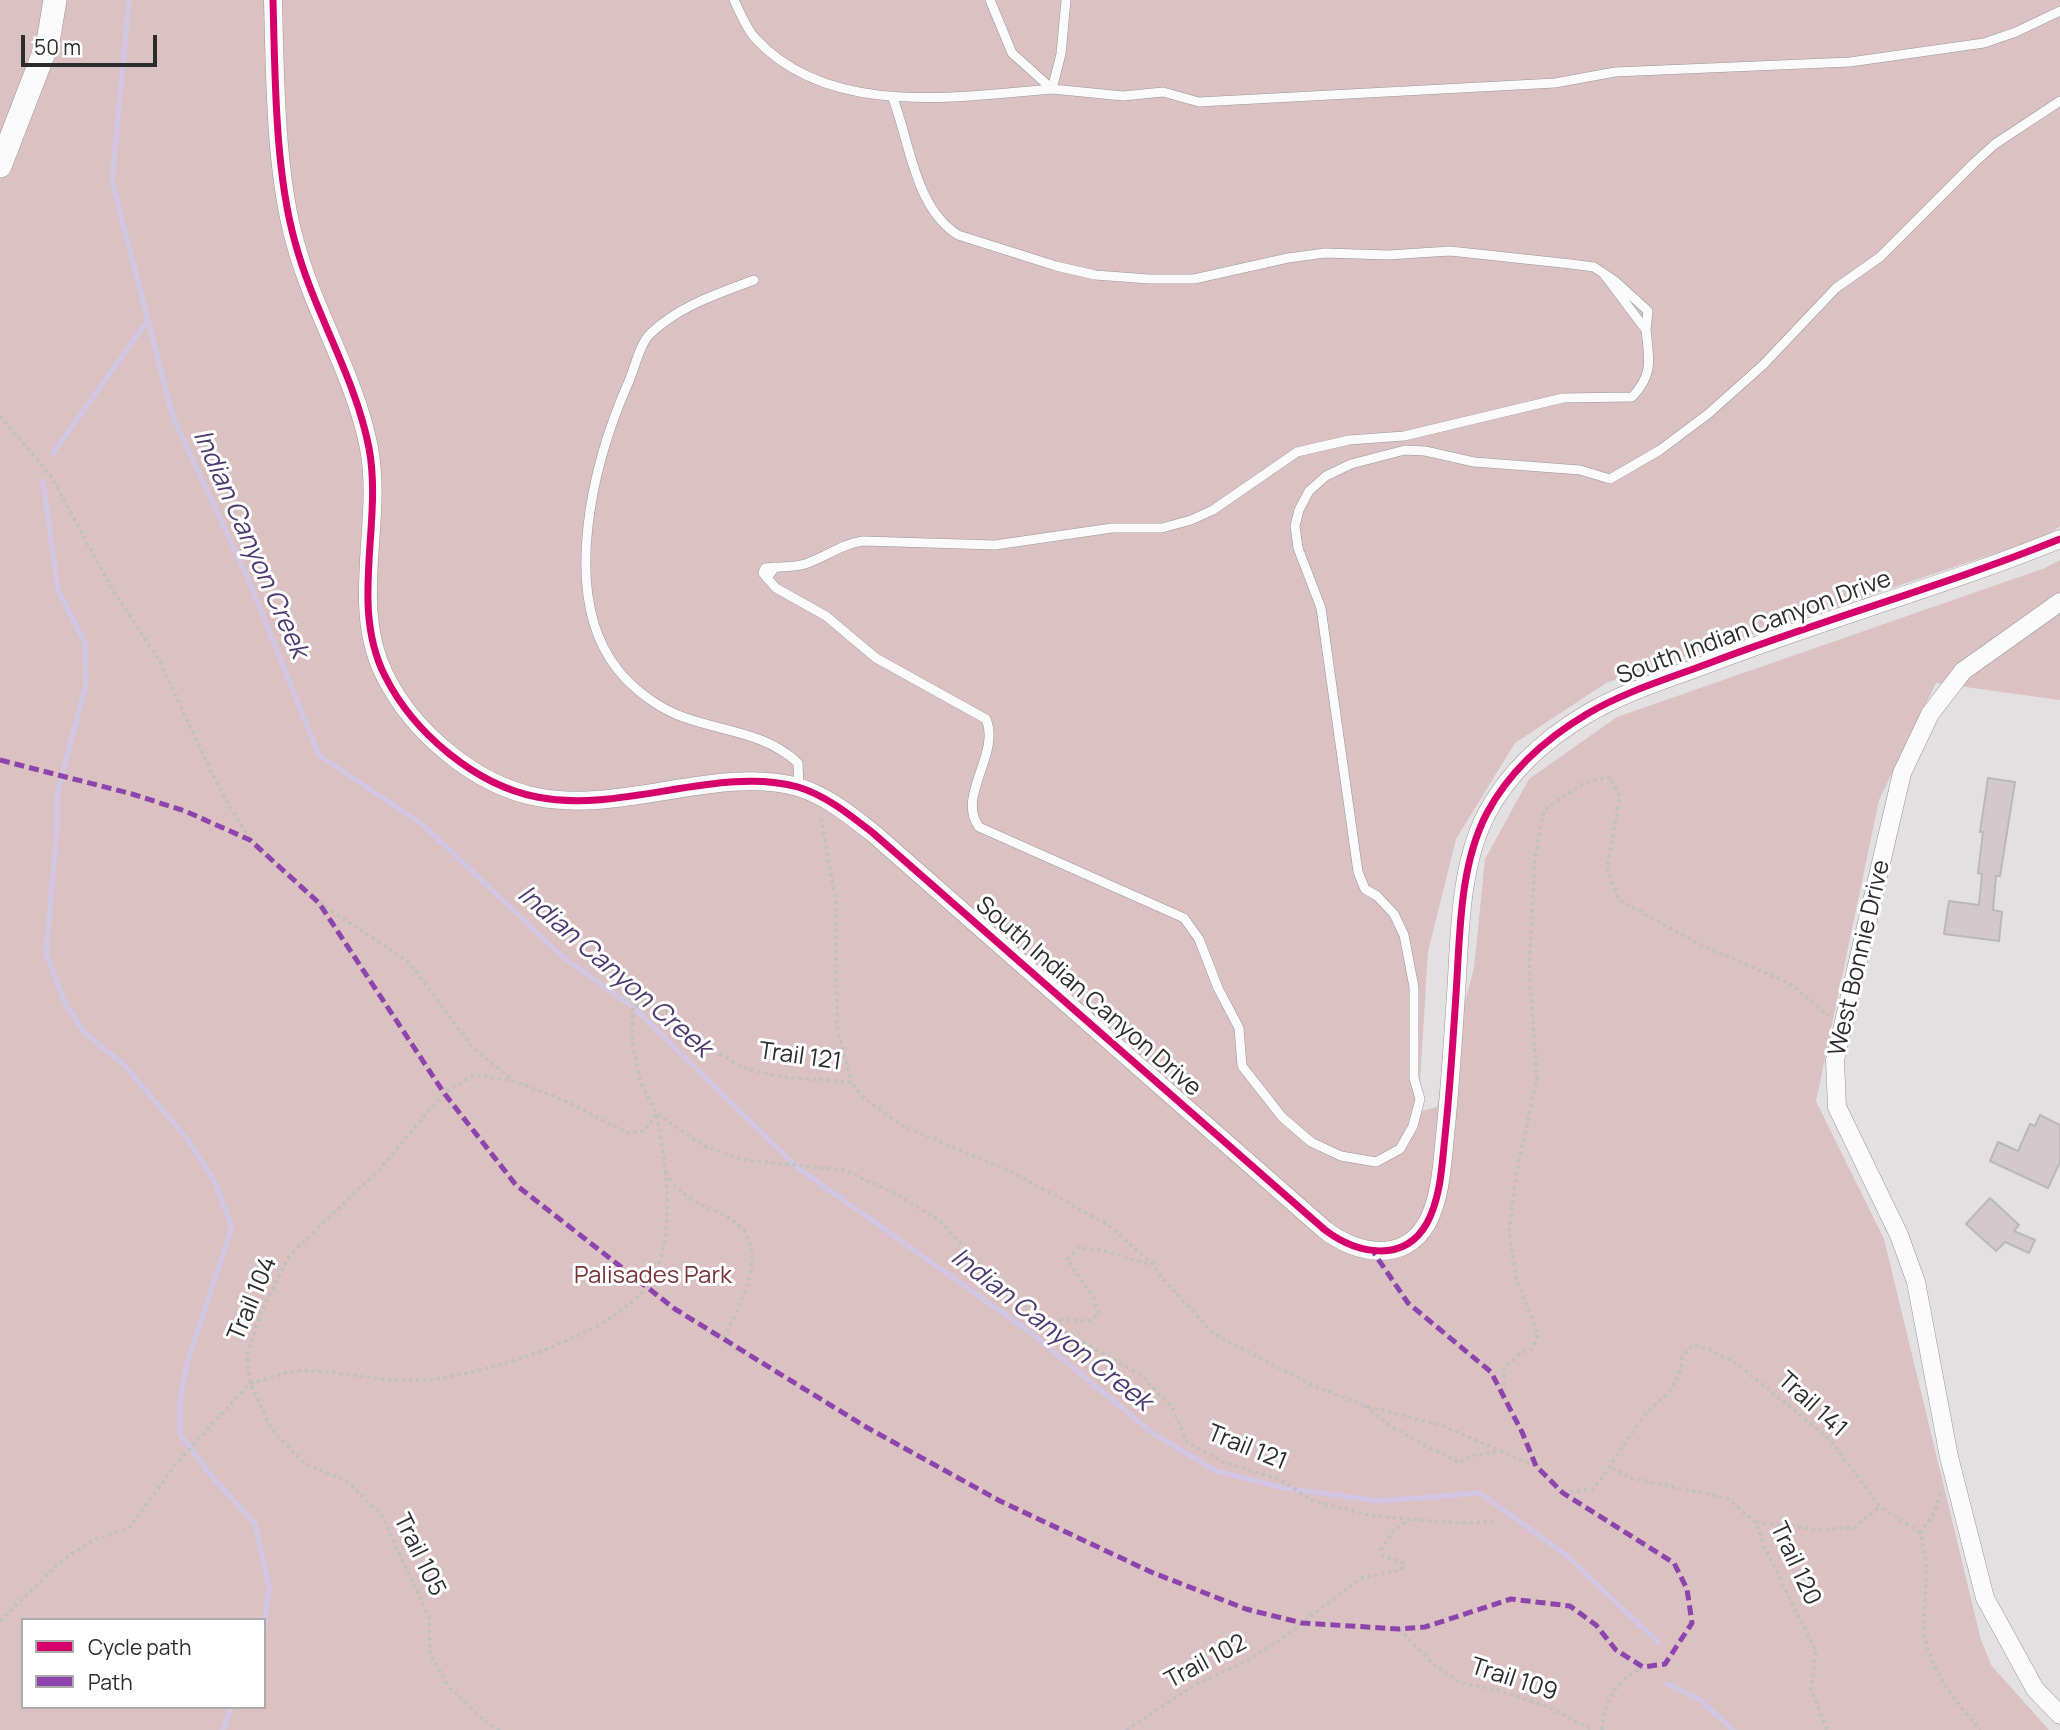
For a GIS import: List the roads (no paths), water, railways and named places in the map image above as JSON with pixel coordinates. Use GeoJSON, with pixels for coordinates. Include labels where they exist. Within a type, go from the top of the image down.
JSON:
{"type":"FeatureCollection","features":[{"type":"Feature","properties":{"kind":"street"},"geometry":{"type":"LineString","coordinates":[[0,166],[48,42],[55,0]]}},
{"type":"Feature","properties":{"kind":"street","name":"South Indian Canyon Drive"},"geometry":{"type":"LineString","coordinates":[[273,0],[288,215],[312,293],[360,410],[369,447],[373,500],[369,620],[372,644],[391,688],[436,742],[461,762],[496,783],[533,796],[590,800],[755,782],[799,788],[818,795],[873,832],[1325,1230],[1359,1250],[1389,1251],[1404,1247],[1421,1232],[1435,1203],[1447,1118],[1460,935],[1467,878],[1475,841],[1485,817],[1507,779],[1549,739],[1588,714],[1625,696],[1778,637],[2060,539]]}},
{"type":"Feature","properties":{"kind":"street","name":"West Bonnie Drive"},"geometry":{"type":"LineString","coordinates":[[2060,601],[1963,671],[1930,714],[1902,773],[1835,1060],[1837,1107],[1899,1235],[1916,1282],[1950,1457],[1986,1598],[2035,1689],[2060,1715]]}},
{"type":"Feature","properties":{"kind":"lane"},"geometry":{"type":"LineString","coordinates":[[734,0],[753,37],[816,82],[924,100],[1052,89],[1123,96],[1163,92],[1199,102],[1211,102],[1556,83],[1615,72],[1850,62],[1984,43],[2016,32],[2060,11]]}},
{"type":"Feature","properties":{"kind":"lane"},"geometry":{"type":"LineString","coordinates":[[990,0],[1012,52],[1052,89]]}},
{"type":"Feature","properties":{"kind":"lane"},"geometry":{"type":"LineString","coordinates":[[1052,89],[1060,54],[1066,0]]}},
{"type":"Feature","properties":{"kind":"lane"},"geometry":{"type":"LineString","coordinates":[[892,96],[919,180],[932,211],[943,226],[958,235],[1056,266],[1095,275],[1194,279],[1288,258],[1325,253],[1388,255],[1450,251],[1594,267],[1648,311],[1646,330],[1650,364],[1645,384],[1632,397],[1563,398],[1404,436],[1349,440],[1297,452],[1213,510],[1191,520],[1162,528],[1112,528],[995,545],[863,541],[847,543],[804,564],[765,568],[763,573],[776,588],[827,616],[876,658],[986,719],[990,727],[989,742],[971,806],[973,819],[979,827],[1184,918],[1199,939],[1218,988],[1239,1027],[1242,1066],[1282,1117],[1311,1142],[1341,1156],[1376,1162],[1400,1149],[1413,1126],[1420,1100],[1414,1078],[1414,987],[1404,935],[1394,914],[1377,896],[1365,889],[1359,872],[1321,607],[1298,548],[1295,526],[1298,510],[1309,491],[1326,476],[1351,464],[1405,450],[1424,451],[1475,462],[1580,470],[1610,480],[1660,450],[1708,414],[1763,365],[1836,288],[1880,257],[1995,144],[2060,101]]}},
{"type":"Feature","properties":{"kind":"lane"},"geometry":{"type":"LineString","coordinates":[[754,279],[685,306],[649,335],[616,411],[595,486],[586,546],[587,593],[597,634],[618,670],[656,705],[686,718],[755,736],[783,749],[798,763],[799,788]]}},
{"type":"Feature","properties":{"kind":"waterway","name":"Indian Canyon Creek"},"geometry":{"type":"LineString","coordinates":[[129,0],[112,181],[173,417],[249,581],[319,755],[423,825],[564,958],[633,1007],[798,1168],[1027,1330],[1154,1434],[1216,1471],[1284,1488],[1379,1501],[1480,1493],[1566,1555],[1659,1643]]}},
{"type":"Feature","properties":{"kind":"waterway"},"geometry":{"type":"LineString","coordinates":[[53,453],[148,320]]}},
{"type":"Feature","properties":{"kind":"waterway"},"geometry":{"type":"LineString","coordinates":[[43,481],[58,590],[85,643],[86,684],[57,795],[57,830],[46,953],[65,1003],[85,1033],[124,1065],[188,1140],[215,1182],[232,1227],[188,1360],[180,1399],[180,1434],[209,1473],[255,1524],[269,1587],[265,1618]]}},
{"type":"Feature","properties":{"kind":"waterway","name":"Indian Canyon Creek"},"geometry":{"type":"LineString","coordinates":[[1667,1684],[1699,1699],[1733,1730]]}},
{"type":"Feature","properties":{"kind":"waterway"},"geometry":{"type":"LineString","coordinates":[[223,1730],[230,1709]]}},
{"type":"Feature","properties":{"kind":"park label","name":"Palisades Park"},"geometry":{"type":"Point","coordinates":[653,1276]}}]}
